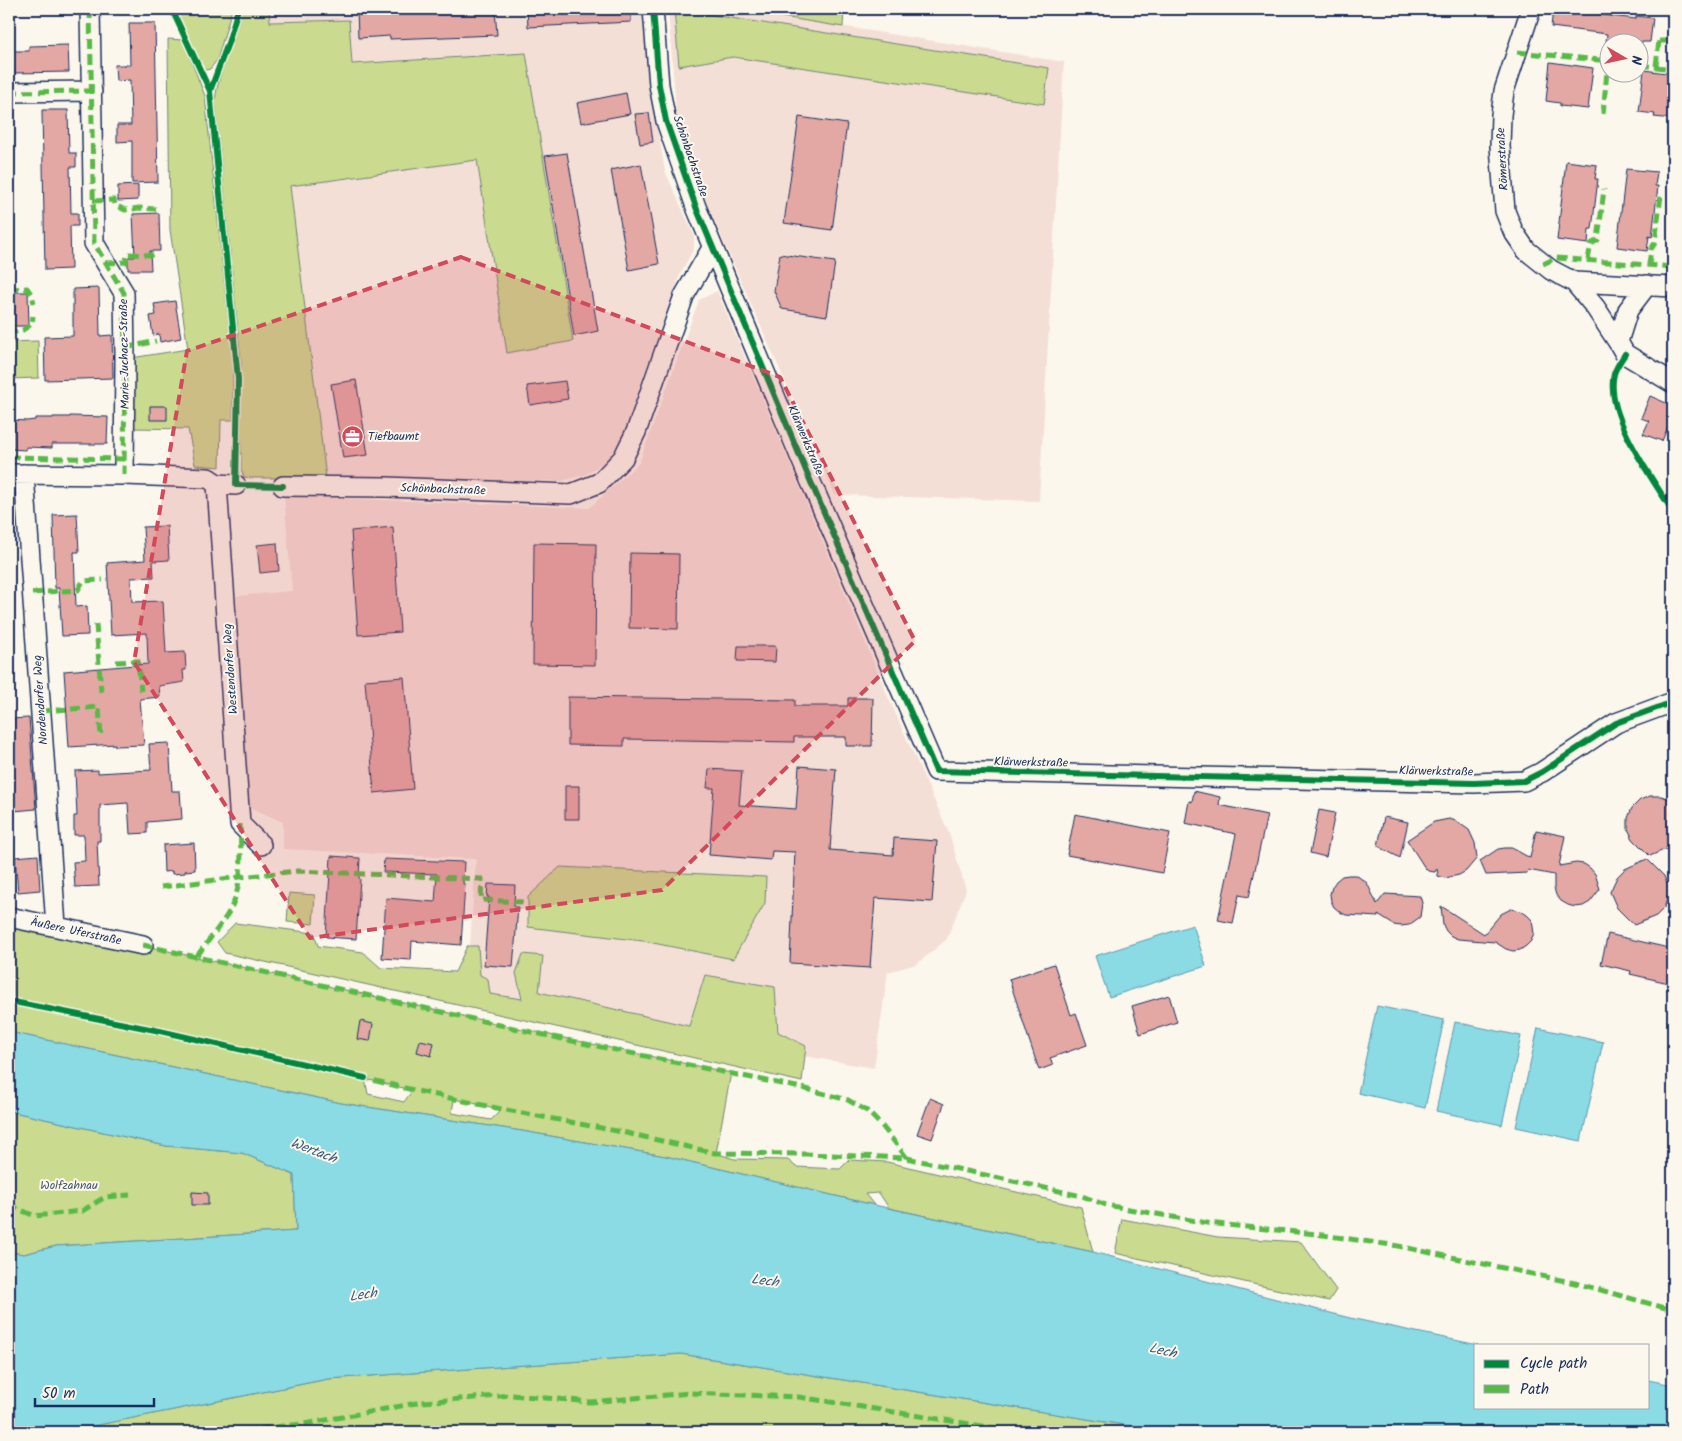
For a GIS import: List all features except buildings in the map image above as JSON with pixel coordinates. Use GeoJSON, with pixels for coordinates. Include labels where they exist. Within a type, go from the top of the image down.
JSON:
{"type":"FeatureCollection","features":[{"type":"Feature","properties":{"kind":"street","name":"Marie-Juchacz-Straße"},"geometry":{"type":"LineString","coordinates":[[90,9],[94,243],[124,293],[124,475]]}},
{"type":"Feature","properties":{"kind":"street","name":"Schönbachstraße"},"geometry":{"type":"LineString","coordinates":[[283,486],[416,488],[571,494],[599,483],[623,458],[636,432],[684,296],[712,248],[666,121],[659,85],[653,9]]}},
{"type":"Feature","properties":{"kind":"street","name":"Römerstraße"},"geometry":{"type":"LineString","coordinates":[[1531,9],[1504,91],[1500,115],[1500,146],[1505,211],[1513,231],[1526,250],[1551,270],[1574,282],[1595,307],[1625,354],[1673,383]]}},
{"type":"Feature","properties":{"kind":"street"},"geometry":{"type":"LineString","coordinates":[[9,92],[92,91]]}},
{"type":"Feature","properties":{"kind":"street","name":"Klärwerkstraße"},"geometry":{"type":"LineString","coordinates":[[712,248],[880,645],[936,771],[1464,783],[1524,781],[1542,772],[1616,723],[1673,702]]}},
{"type":"Feature","properties":{"kind":"street","name":"Römerstraße"},"geometry":{"type":"LineString","coordinates":[[1574,282],[1673,287]]}},
{"type":"Feature","properties":{"kind":"street"},"geometry":{"type":"LineString","coordinates":[[1618,342],[1628,310],[1647,285]]}},
{"type":"Feature","properties":{"kind":"street"},"geometry":{"type":"LineString","coordinates":[[16,474],[208,478],[217,484],[236,486]]}},
{"type":"Feature","properties":{"kind":"street","name":"Nordendorfer Weg"},"geometry":{"type":"LineString","coordinates":[[16,474],[56,926]]}},
{"type":"Feature","properties":{"kind":"street","name":"Westendorfer Weg"},"geometry":{"type":"LineString","coordinates":[[217,484],[240,824],[261,845]]}},
{"type":"Feature","properties":{"kind":"street","name":"Äußere Uferstraße"},"geometry":{"type":"LineString","coordinates":[[9,917],[143,945]]}},
{"type":"Feature","properties":{"kind":"highlighted area"},"geometry":{"type":"Polygon","coordinates":[[[461,257],[780,377],[915,641],[662,890],[310,938],[134,662],[187,351],[461,257]]]}},
{"type":"Feature","properties":{"kind":"shaded area"},"geometry":{"type":"Polygon","coordinates":[[[269,9],[644,9],[650,86],[665,171],[694,235],[694,248],[680,275],[623,436],[607,460],[585,475],[561,481],[326,478],[290,186],[477,160],[507,352],[573,340],[526,53],[352,64],[348,20],[269,22],[269,9]]]}},
{"type":"Feature","properties":{"kind":"shaded area"},"geometry":{"type":"Polygon","coordinates":[[[668,9],[746,9],[746,11],[1064,62],[1039,501],[835,495],[682,147],[677,122],[668,9]]]}},
{"type":"Feature","properties":{"kind":"shaded area"},"geometry":{"type":"Polygon","coordinates":[[[717,291],[893,708],[949,833],[966,890],[947,939],[917,964],[888,972],[874,1068],[466,999],[476,859],[283,849],[283,822],[249,807],[236,596],[292,591],[284,496],[589,508],[639,463],[699,300],[717,291]]]}},
{"type":"Feature","properties":{"kind":"green space"},"geometry":{"type":"Polygon","coordinates":[[[173,9],[232,9],[217,60],[210,69],[202,68],[173,9]]]}},
{"type":"Feature","properties":{"kind":"green space"},"geometry":{"type":"Polygon","coordinates":[[[242,9],[269,9],[270,22],[349,20],[352,64],[526,53],[573,341],[507,353],[477,160],[290,186],[326,478],[251,478],[244,477],[241,469],[241,362],[215,100],[220,77],[242,9]]]}},
{"type":"Feature","properties":{"kind":"green space"},"geometry":{"type":"Polygon","coordinates":[[[674,9],[1049,68],[1044,104],[733,57],[679,66],[674,9]]]}},
{"type":"Feature","properties":{"kind":"green space"},"geometry":{"type":"Polygon","coordinates":[[[746,9],[844,9],[843,27],[746,11],[746,9]]]}},
{"type":"Feature","properties":{"kind":"green space"},"geometry":{"type":"Polygon","coordinates":[[[168,39],[183,40],[205,96],[233,367],[233,420],[221,420],[220,467],[195,465],[188,429],[131,428],[131,358],[188,349],[170,230],[168,39]]]}},
{"type":"Feature","properties":{"kind":"green space"},"geometry":{"type":"Polygon","coordinates":[[[38,341],[39,378],[9,379],[9,342],[38,341]]]}},
{"type":"Feature","properties":{"kind":"green space"},"geometry":{"type":"Polygon","coordinates":[[[560,867],[766,877],[765,903],[733,959],[643,941],[528,927],[528,897],[560,867]]]}},
{"type":"Feature","properties":{"kind":"green space"},"geometry":{"type":"Polygon","coordinates":[[[289,893],[315,895],[313,924],[287,922],[289,893]]]}},
{"type":"Feature","properties":{"kind":"green space"},"geometry":{"type":"Polygon","coordinates":[[[9,917],[731,1073],[716,1153],[734,1159],[788,1160],[796,1167],[840,1169],[849,1160],[887,1162],[1081,1207],[1093,1252],[889,1208],[879,1193],[865,1194],[874,1205],[665,1156],[522,1131],[341,1103],[9,1032],[9,917]],[[365,1079],[368,1094],[404,1102],[412,1091],[412,1090],[365,1079]],[[454,1099],[452,1113],[491,1120],[501,1110],[500,1109],[454,1099]]]}},
{"type":"Feature","properties":{"kind":"green space"},"geometry":{"type":"Polygon","coordinates":[[[235,923],[314,933],[318,946],[363,952],[381,968],[455,972],[467,946],[478,946],[480,975],[488,979],[490,994],[522,999],[516,973],[523,954],[543,956],[539,992],[689,1026],[705,975],[775,987],[778,1032],[806,1046],[802,1082],[225,953],[217,942],[235,923]]]}},
{"type":"Feature","properties":{"kind":"green space","name":"Wolfzahnau"},"geometry":{"type":"Polygon","coordinates":[[[9,1111],[166,1146],[242,1153],[294,1175],[296,1231],[56,1246],[24,1254],[9,1252],[9,1111]]]}},
{"type":"Feature","properties":{"kind":"green space"},"geometry":{"type":"Polygon","coordinates":[[[1122,1219],[1218,1237],[1301,1242],[1336,1290],[1329,1301],[1115,1253],[1122,1219]]]}},
{"type":"Feature","properties":{"kind":"green space"},"geometry":{"type":"Polygon","coordinates":[[[681,1354],[1168,1432],[63,1432],[328,1379],[681,1354]]]}},
{"type":"Feature","properties":{"kind":"water"},"geometry":{"type":"Polygon","coordinates":[[[1193,925],[1206,966],[1109,997],[1095,956],[1193,925]]]}},
{"type":"Feature","properties":{"kind":"water"},"geometry":{"type":"Polygon","coordinates":[[[1377,1006],[1444,1020],[1425,1108],[1358,1093],[1377,1006]]]}},
{"type":"Feature","properties":{"kind":"water"},"geometry":{"type":"Polygon","coordinates":[[[1455,1022],[1521,1036],[1502,1125],[1436,1111],[1455,1022]]]}},
{"type":"Feature","properties":{"kind":"water"},"geometry":{"type":"Polygon","coordinates":[[[1538,1028],[1603,1042],[1581,1141],[1516,1127],[1538,1028]]]}},
{"type":"Feature","properties":{"kind":"water"},"geometry":{"type":"Polygon","coordinates":[[[9,1032],[341,1103],[522,1131],[665,1156],[874,1205],[1093,1252],[1350,1318],[1474,1344],[1474,1408],[1650,1408],[1650,1380],[1673,1385],[1673,1432],[1168,1432],[681,1354],[328,1379],[63,1432],[9,1432],[9,1252],[24,1254],[56,1246],[296,1231],[294,1175],[242,1153],[166,1146],[9,1111],[9,1032]]]}},
{"type":"Feature","properties":{"kind":"marked path"},"geometry":{"type":"LineString","coordinates":[[90,9],[94,243],[124,293],[124,475]]}},
{"type":"Feature","properties":{"kind":"marked path"},"geometry":{"type":"LineString","coordinates":[[1656,66],[1659,41],[1657,41]]}},
{"type":"Feature","properties":{"kind":"marked path"},"geometry":{"type":"LineString","coordinates":[[1659,41],[1673,41]]}},
{"type":"Feature","properties":{"kind":"marked path"},"geometry":{"type":"LineString","coordinates":[[1517,52],[1600,60]]}},
{"type":"Feature","properties":{"kind":"marked path"},"geometry":{"type":"LineString","coordinates":[[1650,66],[1673,69]]}},
{"type":"Feature","properties":{"kind":"marked path"},"geometry":{"type":"LineString","coordinates":[[1603,114],[1606,82]]}},
{"type":"Feature","properties":{"kind":"marked path"},"geometry":{"type":"LineString","coordinates":[[9,92],[92,91]]}},
{"type":"Feature","properties":{"kind":"marked path"},"geometry":{"type":"LineString","coordinates":[[1588,260],[1591,244],[1598,240],[1604,189]]}},
{"type":"Feature","properties":{"kind":"marked path"},"geometry":{"type":"LineString","coordinates":[[1649,265],[1651,249],[1655,243],[1661,195]]}},
{"type":"Feature","properties":{"kind":"marked path"},"geometry":{"type":"LineString","coordinates":[[93,201],[114,200],[115,205],[125,210],[139,208],[156,209]]}},
{"type":"Feature","properties":{"kind":"marked path"},"geometry":{"type":"LineString","coordinates":[[106,263],[126,262],[127,254],[153,255]]}},
{"type":"Feature","properties":{"kind":"marked path"},"geometry":{"type":"LineString","coordinates":[[1543,264],[1556,258],[1673,267]]}},
{"type":"Feature","properties":{"kind":"marked path"},"geometry":{"type":"LineString","coordinates":[[9,289],[27,288],[32,295],[34,303]]}},
{"type":"Feature","properties":{"kind":"marked path"},"geometry":{"type":"LineString","coordinates":[[9,327],[15,332],[23,330],[32,324],[33,316]]}},
{"type":"Feature","properties":{"kind":"marked path"},"geometry":{"type":"LineString","coordinates":[[125,348],[156,341]]}},
{"type":"Feature","properties":{"kind":"marked path"},"geometry":{"type":"LineString","coordinates":[[9,457],[125,459]]}},
{"type":"Feature","properties":{"kind":"marked path"},"geometry":{"type":"LineString","coordinates":[[32,593],[78,590],[83,581],[103,580]]}},
{"type":"Feature","properties":{"kind":"marked path"},"geometry":{"type":"LineString","coordinates":[[96,624],[101,692]]}},
{"type":"Feature","properties":{"kind":"marked path"},"geometry":{"type":"LineString","coordinates":[[116,662],[138,661],[141,691]]}},
{"type":"Feature","properties":{"kind":"marked path"},"geometry":{"type":"LineString","coordinates":[[41,711],[99,707],[101,737]]}},
{"type":"Feature","properties":{"kind":"marked path"},"geometry":{"type":"LineString","coordinates":[[197,956],[227,915],[236,894],[240,871],[240,824]]}},
{"type":"Feature","properties":{"kind":"marked path"},"geometry":{"type":"LineString","coordinates":[[161,887],[297,871],[482,879],[481,900],[524,902]]}},
{"type":"Feature","properties":{"kind":"marked path"},"geometry":{"type":"LineString","coordinates":[[143,945],[567,1040],[806,1089],[848,1100],[867,1111],[882,1126],[907,1158]]}},
{"type":"Feature","properties":{"kind":"marked path"},"geometry":{"type":"LineString","coordinates":[[360,1077],[501,1109],[622,1132],[715,1153],[907,1158],[1082,1196],[1106,1205],[1207,1223],[1316,1234],[1398,1246],[1575,1283],[1673,1310]]}},
{"type":"Feature","properties":{"kind":"marked path"},"geometry":{"type":"LineString","coordinates":[[9,1205],[35,1216],[82,1211],[105,1197],[130,1195]]}},
{"type":"Feature","properties":{"kind":"marked path"},"geometry":{"type":"LineString","coordinates":[[230,1432],[310,1423],[422,1402],[512,1395],[591,1402],[689,1393],[799,1397],[1021,1432]]}},
{"type":"Feature","properties":{"kind":"cycle path"},"geometry":{"type":"LineString","coordinates":[[168,9],[174,14],[210,91],[238,379],[236,485],[283,486]]}},
{"type":"Feature","properties":{"kind":"cycle path"},"geometry":{"type":"LineString","coordinates":[[210,91],[228,43],[238,9]]}},
{"type":"Feature","properties":{"kind":"cycle path"},"geometry":{"type":"LineString","coordinates":[[653,9],[659,85],[666,121],[696,207],[807,473],[936,771],[1474,783],[1524,781],[1542,772],[1616,723],[1673,702]]}},
{"type":"Feature","properties":{"kind":"cycle path"},"geometry":{"type":"LineString","coordinates":[[1625,354],[1614,374],[1613,390],[1616,408],[1632,446],[1673,512]]}},
{"type":"Feature","properties":{"kind":"cycle path"},"geometry":{"type":"LineString","coordinates":[[9,1001],[160,1031],[365,1078]]}},
{"type":"Feature","properties":{"kind":"place","name":"Tiefbaumt"},"geometry":{"type":"Point","coordinates":[352,436]}},
{"type":"Feature","properties":{"kind":"water label","name":"Wertach"},"geometry":{"type":"Point","coordinates":[314,1150]}},
{"type":"Feature","properties":{"kind":"water label","name":"Lech"},"geometry":{"type":"Point","coordinates":[765,1280]}},
{"type":"Feature","properties":{"kind":"water label","name":"Lech"},"geometry":{"type":"Point","coordinates":[363,1294]}},
{"type":"Feature","properties":{"kind":"water label","name":"Lech"},"geometry":{"type":"Point","coordinates":[1163,1350]}}]}
